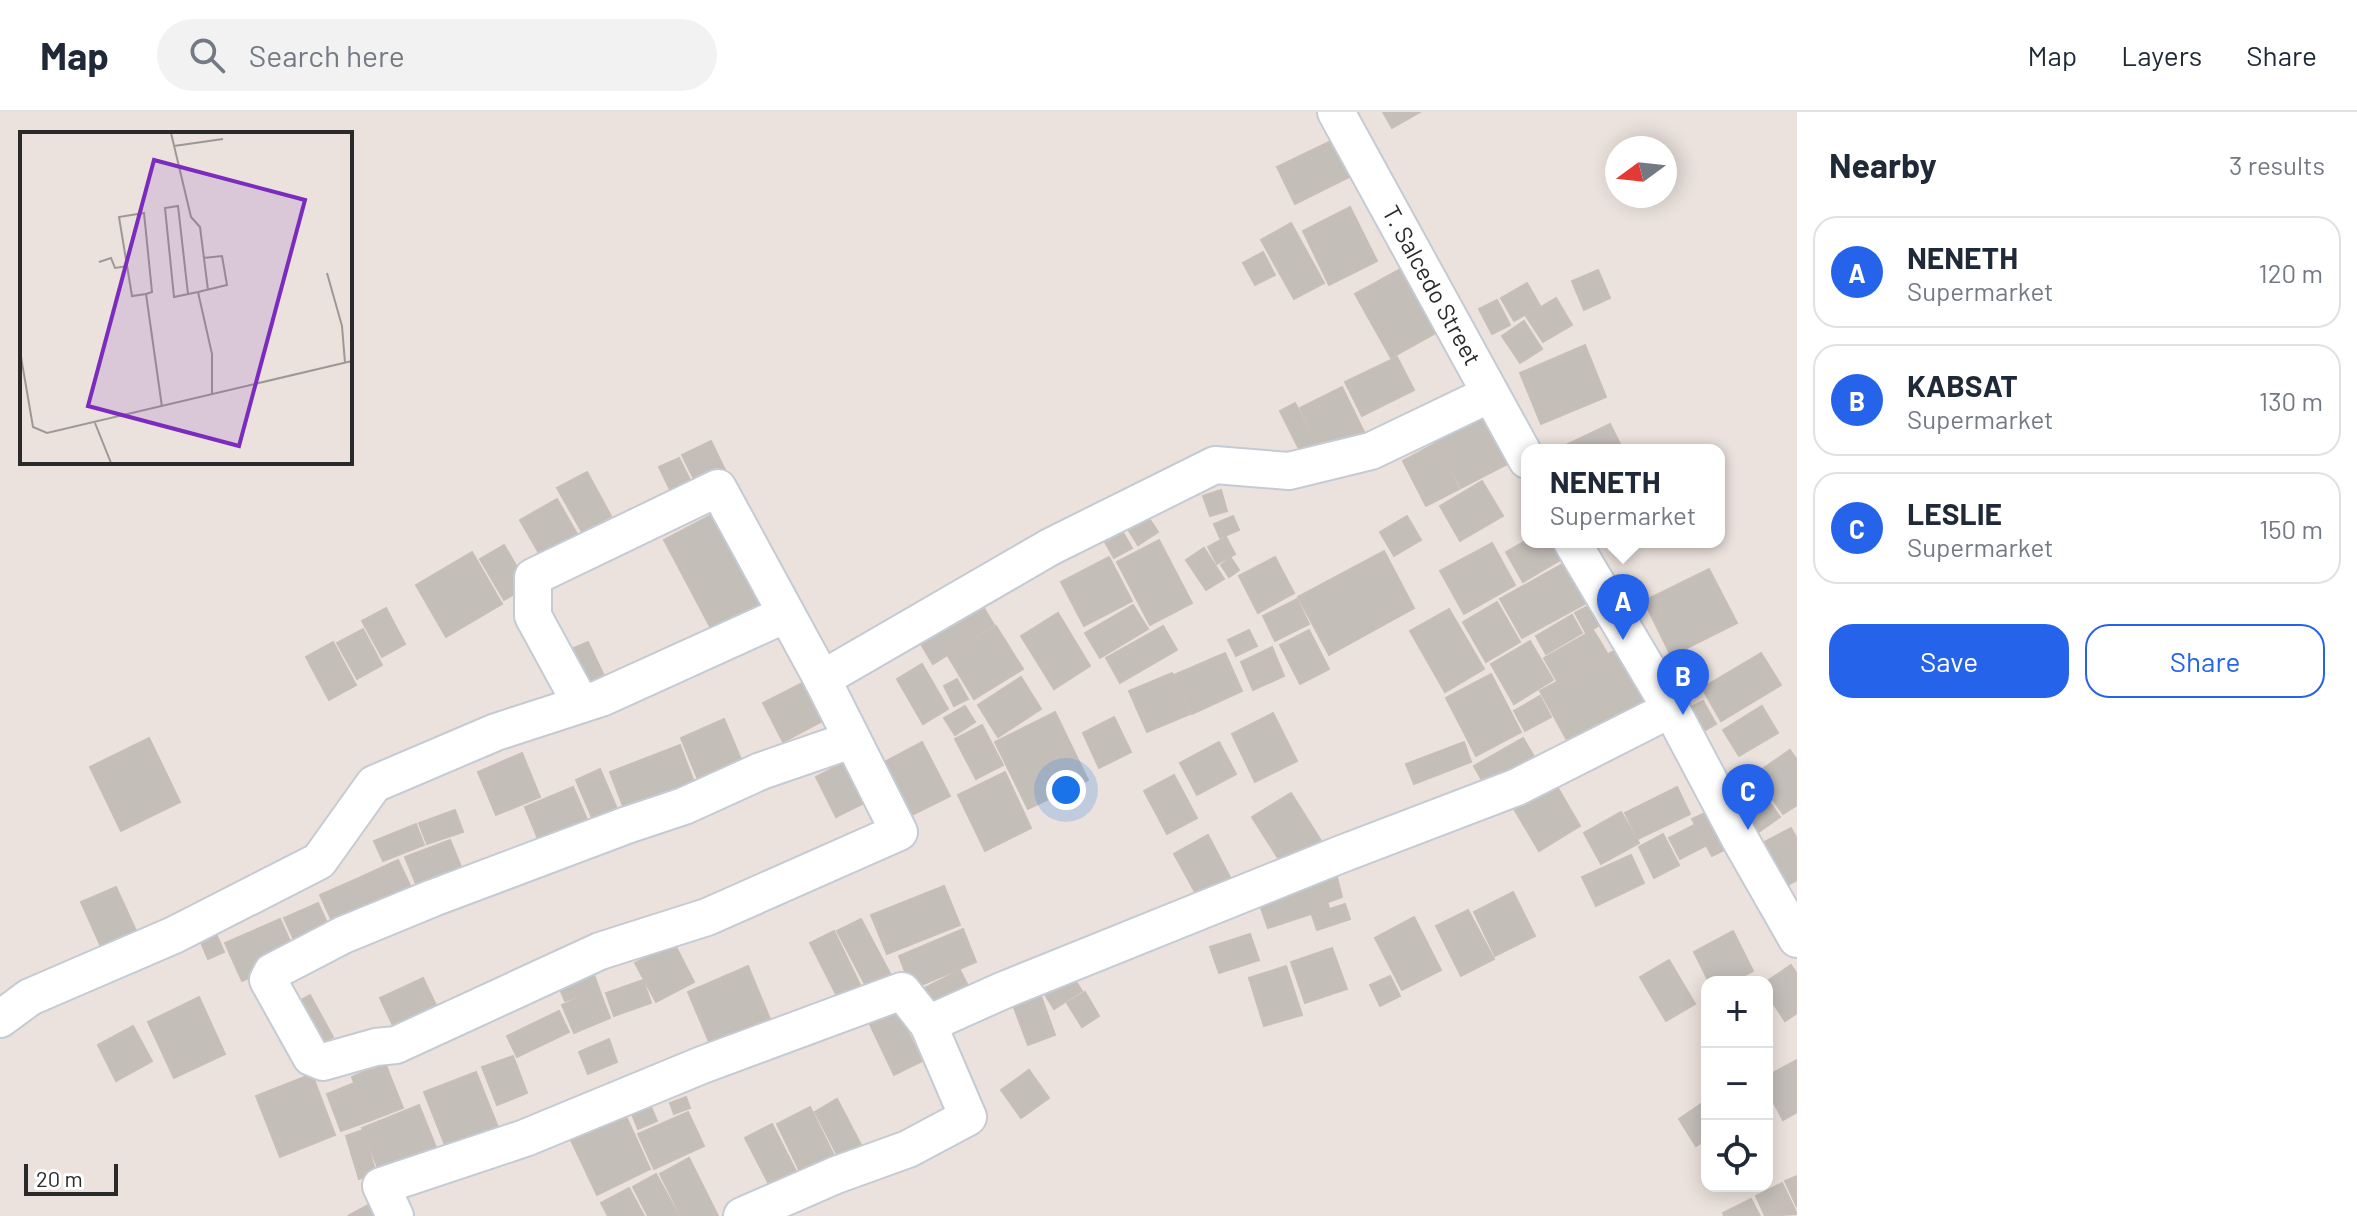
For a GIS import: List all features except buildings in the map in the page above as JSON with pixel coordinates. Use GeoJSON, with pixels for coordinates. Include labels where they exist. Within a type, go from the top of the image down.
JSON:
{"type":"FeatureCollection","features":[{"type":"Feature","properties":{"kind":"street","name":"T. Salcedo Street"},"geometry":{"type":"LineString","coordinates":[[1336,112],[1521,449]]}},
{"type":"Feature","properties":{"kind":"street"},"geometry":{"type":"LineString","coordinates":[[822,679],[1050,547],[1215,465],[1289,471],[1371,451],[1490,394]]}},
{"type":"Feature","properties":{"kind":"street"},"geometry":{"type":"LineString","coordinates":[[581,704],[533,616],[533,577],[718,488],[822,679],[899,832],[707,917],[600,951],[396,1045],[376,1047],[323,1062],[311,1057],[268,980],[272,972],[343,935],[420,903],[684,806],[761,771],[851,740]]}},
{"type":"Feature","properties":{"kind":"street"},"geometry":{"type":"LineString","coordinates":[[1576,548],[1671,709],[1797,939]]}},
{"type":"Feature","properties":{"kind":"street"},"geometry":{"type":"LineString","coordinates":[[0,1019],[30,997],[174,935],[319,861],[374,784],[496,732],[601,698],[786,614]]}},
{"type":"Feature","properties":{"kind":"street"},"geometry":{"type":"LineString","coordinates":[[928,1024],[1004,990],[1339,855],[1517,787],[1671,709]]}},
{"type":"Feature","properties":{"kind":"street"},"geometry":{"type":"LineString","coordinates":[[395,1216],[381,1186],[525,1138],[702,1065],[902,991],[928,1024],[968,1117],[908,1149],[836,1175],[763,1212]]}},
{"type":"Feature","properties":{"kind":"place","name":"NENETH"},"geometry":{"type":"Point","coordinates":[1623,640]}},
{"type":"Feature","properties":{"kind":"place","name":"KABSAT"},"geometry":{"type":"Point","coordinates":[1683,715]}},
{"type":"Feature","properties":{"kind":"place","name":"LESLIE"},"geometry":{"type":"Point","coordinates":[1748,830]}}]}
